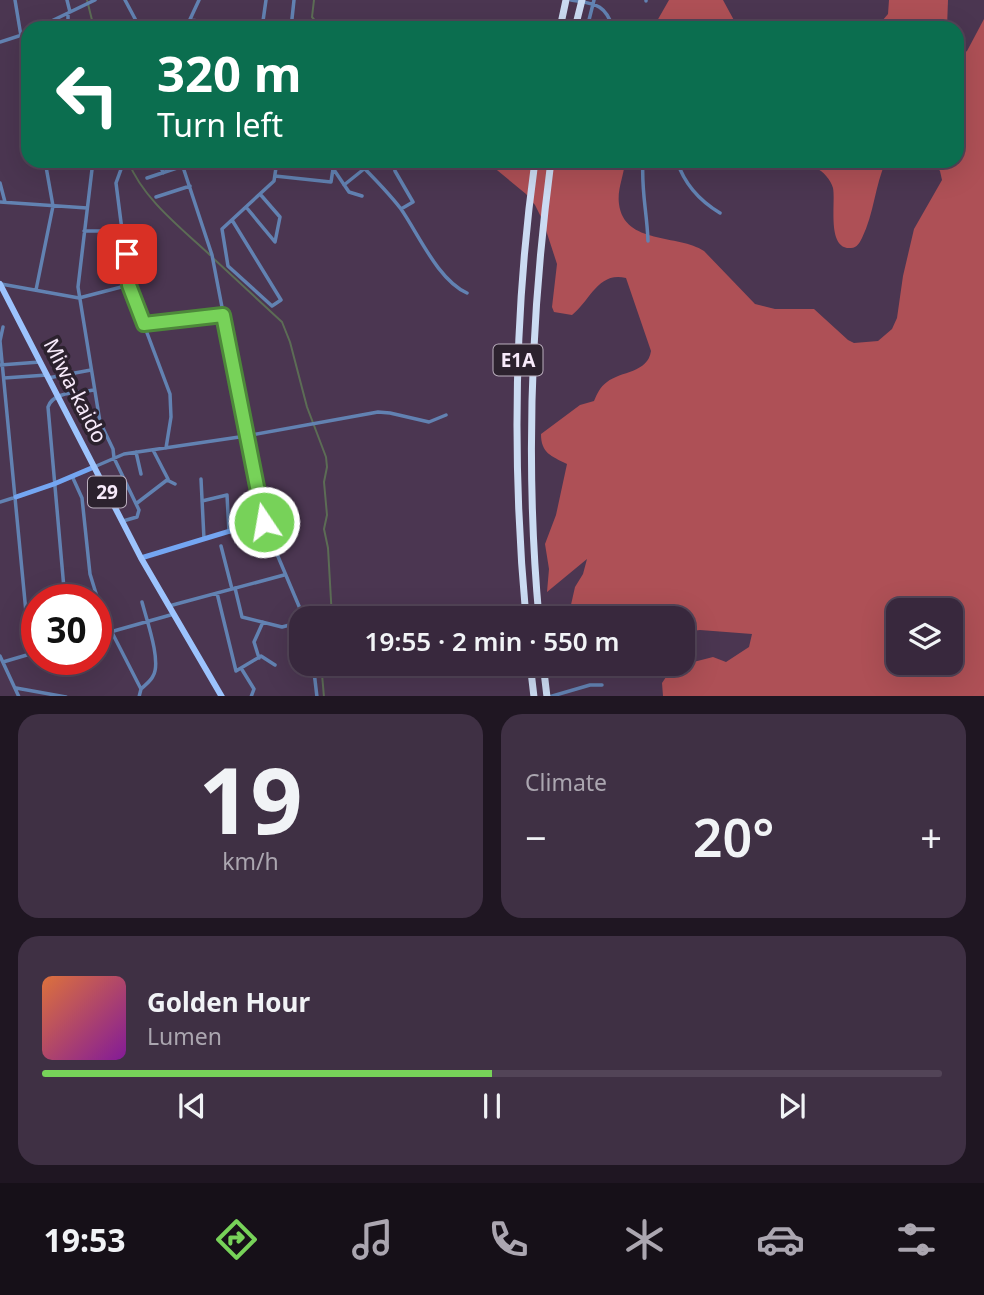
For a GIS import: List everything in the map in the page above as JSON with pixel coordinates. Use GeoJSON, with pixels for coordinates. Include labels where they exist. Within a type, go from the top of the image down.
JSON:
{"type":"FeatureCollection","features":[{"type":"Feature","properties":{"kind":"highway"},"geometry":{"type":"LineString","coordinates":[[561,21],[566,0]]}},
{"type":"Feature","properties":{"kind":"highway"},"geometry":{"type":"LineString","coordinates":[[577,21],[582,0]]}},
{"type":"Feature","properties":{"kind":"highway","name":"E1A"},"geometry":{"type":"LineString","coordinates":[[525,606],[518,503],[517,380],[534,168]]}},
{"type":"Feature","properties":{"kind":"highway","name":"E1A"},"geometry":{"type":"LineString","coordinates":[[538,606],[530,449],[531,383],[539,259],[550,168]]}},
{"type":"Feature","properties":{"kind":"highway"},"geometry":{"type":"LineString","coordinates":[[532,676],[534,696]]}},
{"type":"Feature","properties":{"kind":"highway"},"geometry":{"type":"LineString","coordinates":[[545,676],[548,696]]}},
{"type":"Feature","properties":{"kind":"main road","name":"Miwa-kaido"},"geometry":{"type":"LineString","coordinates":[[0,284],[4,298],[141,558],[222,696]]}},
{"type":"Feature","properties":{"kind":"street"},"geometry":{"type":"LineString","coordinates":[[0,42],[21,36],[15,0]]}},
{"type":"Feature","properties":{"kind":"street"},"geometry":{"type":"LineString","coordinates":[[67,0],[68,21]]}},
{"type":"Feature","properties":{"kind":"street"},"geometry":{"type":"LineString","coordinates":[[125,0],[136,21]]}},
{"type":"Feature","properties":{"kind":"street"},"geometry":{"type":"LineString","coordinates":[[199,0],[190,20],[199,21]]}},
{"type":"Feature","properties":{"kind":"street"},"geometry":{"type":"LineString","coordinates":[[263,21],[265,0]]}},
{"type":"Feature","properties":{"kind":"street"},"geometry":{"type":"LineString","coordinates":[[292,21],[294,0]]}},
{"type":"Feature","properties":{"kind":"street"},"geometry":{"type":"LineString","coordinates":[[571,0],[593,1],[609,13],[611,21]]}},
{"type":"Feature","properties":{"kind":"street"},"geometry":{"type":"LineString","coordinates":[[589,21],[593,1]]}},
{"type":"Feature","properties":{"kind":"street"},"geometry":{"type":"LineString","coordinates":[[52,21],[91,2]]}},
{"type":"Feature","properties":{"kind":"street"},"geometry":{"type":"LineString","coordinates":[[36,290],[53,206],[46,168]]}},
{"type":"Feature","properties":{"kind":"street"},"geometry":{"type":"LineString","coordinates":[[92,168],[78,276],[79,298],[100,422],[137,504],[138,516],[122,521]]}},
{"type":"Feature","properties":{"kind":"street"},"geometry":{"type":"LineString","coordinates":[[121,168],[116,183],[129,285],[170,394],[171,417],[166,448]]}},
{"type":"Feature","properties":{"kind":"street"},"geometry":{"type":"LineString","coordinates":[[161,168],[163,173]]}},
{"type":"Feature","properties":{"kind":"street"},"geometry":{"type":"LineString","coordinates":[[147,178],[172,168]]}},
{"type":"Feature","properties":{"kind":"street"},"geometry":{"type":"LineString","coordinates":[[184,168],[212,255],[264,522],[298,606]]}},
{"type":"Feature","properties":{"kind":"street"},"geometry":{"type":"LineString","coordinates":[[232,220],[281,300],[272,306],[228,266],[222,229],[274,181],[276,168]]}},
{"type":"Feature","properties":{"kind":"street"},"geometry":{"type":"LineString","coordinates":[[394,168],[413,202],[401,209]]}},
{"type":"Feature","properties":{"kind":"street"},"geometry":{"type":"LineString","coordinates":[[642,168],[641,187],[647,215],[648,241]]}},
{"type":"Feature","properties":{"kind":"street"},"geometry":{"type":"LineString","coordinates":[[680,168],[698,197],[720,213]]}},
{"type":"Feature","properties":{"kind":"street"},"geometry":{"type":"LineString","coordinates":[[275,176],[331,183],[333,169]]}},
{"type":"Feature","properties":{"kind":"street"},"geometry":{"type":"LineString","coordinates":[[333,169],[349,192],[362,196]]}},
{"type":"Feature","properties":{"kind":"street"},"geometry":{"type":"LineString","coordinates":[[344,185],[365,169],[401,209],[448,279],[467,293]]}},
{"type":"Feature","properties":{"kind":"street"},"geometry":{"type":"LineString","coordinates":[[0,183],[2,202],[87,208]]}},
{"type":"Feature","properties":{"kind":"street"},"geometry":{"type":"LineString","coordinates":[[156,197],[190,186]]}},
{"type":"Feature","properties":{"kind":"street"},"geometry":{"type":"LineString","coordinates":[[246,207],[275,242],[281,217],[260,194]]}},
{"type":"Feature","properties":{"kind":"street"},"geometry":{"type":"LineString","coordinates":[[84,231],[123,231]]}},
{"type":"Feature","properties":{"kind":"street"},"geometry":{"type":"LineString","coordinates":[[0,284],[79,298],[129,285]]}},
{"type":"Feature","properties":{"kind":"street"},"geometry":{"type":"LineString","coordinates":[[144,324],[223,315]]}},
{"type":"Feature","properties":{"kind":"street"},"geometry":{"type":"LineString","coordinates":[[3,327],[0,341],[1,365],[24,584]]}},
{"type":"Feature","properties":{"kind":"street"},"geometry":{"type":"LineString","coordinates":[[1,365],[40,362]]}},
{"type":"Feature","properties":{"kind":"street"},"geometry":{"type":"LineString","coordinates":[[4,378],[47,377],[91,370]]}},
{"type":"Feature","properties":{"kind":"street"},"geometry":{"type":"LineString","coordinates":[[63,584],[48,407],[50,401],[58,396],[94,390]]}},
{"type":"Feature","properties":{"kind":"street"},"geometry":{"type":"LineString","coordinates":[[0,502],[136,452],[246,436],[378,412],[429,422],[446,415]]}},
{"type":"Feature","properties":{"kind":"street"},"geometry":{"type":"LineString","coordinates":[[153,450],[169,480],[175,484]]}},
{"type":"Feature","properties":{"kind":"street"},"geometry":{"type":"LineString","coordinates":[[136,452],[142,474]]}},
{"type":"Feature","properties":{"kind":"street"},"geometry":{"type":"LineString","coordinates":[[72,476],[82,498],[93,584]]}},
{"type":"Feature","properties":{"kind":"street"},"geometry":{"type":"LineString","coordinates":[[201,479],[204,540]]}},
{"type":"Feature","properties":{"kind":"street"},"geometry":{"type":"LineString","coordinates":[[137,504],[169,480]]}},
{"type":"Feature","properties":{"kind":"street"},"geometry":{"type":"LineString","coordinates":[[202,501],[227,495],[229,532]]}},
{"type":"Feature","properties":{"kind":"street"},"geometry":{"type":"LineString","coordinates":[[141,558],[264,522]]}},
{"type":"Feature","properties":{"kind":"street"},"geometry":{"type":"LineString","coordinates":[[221,546],[242,617],[282,627],[289,625]]}},
{"type":"Feature","properties":{"kind":"street"},"geometry":{"type":"LineString","coordinates":[[169,606],[284,575]]}},
{"type":"Feature","properties":{"kind":"street"},"geometry":{"type":"LineString","coordinates":[[217,593],[236,671],[261,656],[275,664]]}},
{"type":"Feature","properties":{"kind":"street"},"geometry":{"type":"LineString","coordinates":[[139,696],[155,671],[154,650],[142,602]]}},
{"type":"Feature","properties":{"kind":"street"},"geometry":{"type":"LineString","coordinates":[[112,631],[174,614]]}},
{"type":"Feature","properties":{"kind":"street"},"geometry":{"type":"LineString","coordinates":[[259,658],[254,642],[263,622]]}},
{"type":"Feature","properties":{"kind":"street"},"geometry":{"type":"LineString","coordinates":[[112,633],[141,689]]}},
{"type":"Feature","properties":{"kind":"street"},"geometry":{"type":"LineString","coordinates":[[0,656],[22,696]]}},
{"type":"Feature","properties":{"kind":"street"},"geometry":{"type":"LineString","coordinates":[[3,662],[21,657]]}},
{"type":"Feature","properties":{"kind":"street"},"geometry":{"type":"LineString","coordinates":[[241,668],[254,689],[251,696]]}},
{"type":"Feature","properties":{"kind":"street"},"geometry":{"type":"LineString","coordinates":[[315,676],[317,696]]}},
{"type":"Feature","properties":{"kind":"street"},"geometry":{"type":"LineString","coordinates":[[548,696],[590,685],[602,685]]}},
{"type":"Feature","properties":{"kind":"street"},"geometry":{"type":"LineString","coordinates":[[16,688],[66,696]]}},
{"type":"Feature","properties":{"kind":"street"},"geometry":{"type":"LineString","coordinates":[[22,696],[23,690]]}},
{"type":"Feature","properties":{"kind":"shaded area"},"geometry":{"type":"Polygon","coordinates":[[[669,0],[723,0],[734,21],[657,21],[669,0]]]}},
{"type":"Feature","properties":{"kind":"shaded area"},"geometry":{"type":"Polygon","coordinates":[[[889,0],[948,0],[947,21],[882,21],[888,14],[889,0]]]}},
{"type":"Feature","properties":{"kind":"shaded area"},"geometry":{"type":"Polygon","coordinates":[[[984,19],[984,696],[663,696],[662,683],[667,676],[695,676],[695,662],[713,657],[726,662],[749,647],[752,634],[695,631],[695,606],[571,606],[575,587],[583,574],[587,559],[547,592],[549,569],[545,544],[556,515],[567,464],[545,450],[541,434],[580,405],[594,401],[607,382],[645,364],[651,351],[626,278],[616,277],[601,283],[572,315],[554,312],[552,307],[557,264],[543,221],[526,194],[494,168],[624,168],[619,204],[623,217],[631,226],[642,232],[704,251],[755,304],[775,309],[814,309],[854,343],[878,341],[892,329],[897,318],[914,229],[942,180],[938,168],[964,168],[964,53],[984,19]]]}},
{"type":"Feature","properties":{"kind":"shaded area"},"geometry":{"type":"Polygon","coordinates":[[[816,168],[883,168],[866,229],[855,247],[843,247],[838,241],[834,224],[833,188],[816,168]]]}},
{"type":"Feature","properties":{"kind":"waterway"},"geometry":{"type":"LineString","coordinates":[[87,0],[92,21]]}},
{"type":"Feature","properties":{"kind":"waterway"},"geometry":{"type":"LineString","coordinates":[[314,0],[312,17],[315,21]]}},
{"type":"Feature","properties":{"kind":"waterway"},"geometry":{"type":"LineString","coordinates":[[132,168],[153,200],[210,255]]}},
{"type":"Feature","properties":{"kind":"waterway"},"geometry":{"type":"LineString","coordinates":[[214,259],[282,322],[290,342],[307,407],[326,457],[324,482],[327,515],[324,529],[328,548],[331,606]]}},
{"type":"Feature","properties":{"kind":"waterway"},"geometry":{"type":"LineString","coordinates":[[322,676],[324,696]]}},
{"type":"Feature","properties":{"kind":"route"},"geometry":{"type":"LineString","coordinates":[[127,254],[129,285],[144,324],[223,315],[264,522]]}}]}
